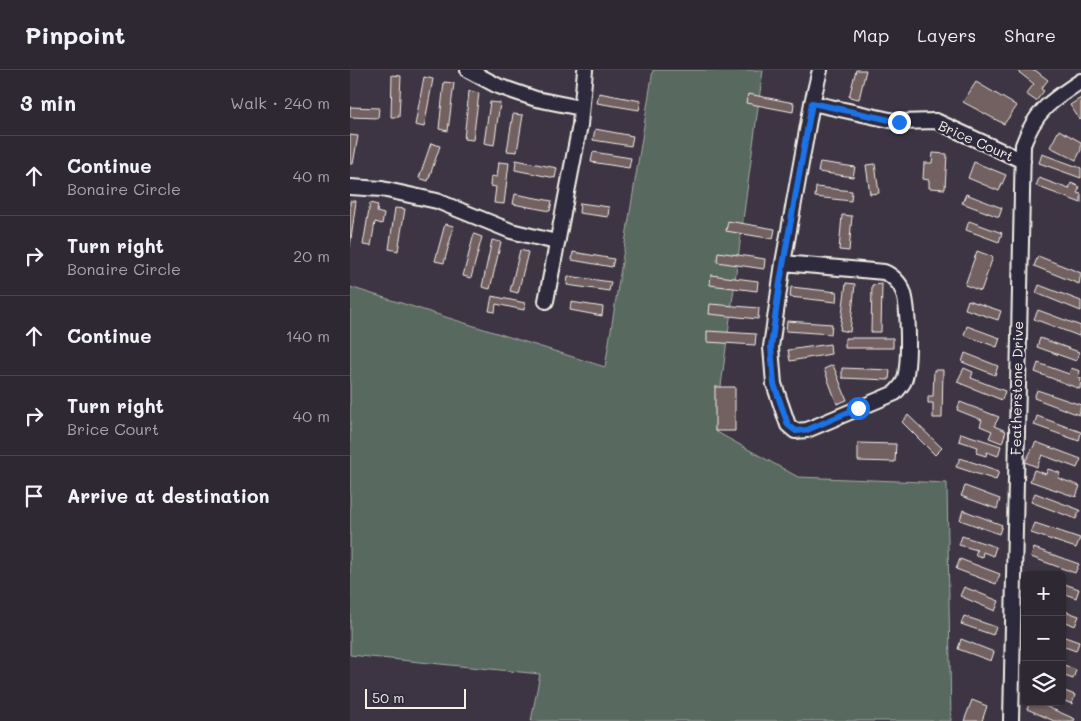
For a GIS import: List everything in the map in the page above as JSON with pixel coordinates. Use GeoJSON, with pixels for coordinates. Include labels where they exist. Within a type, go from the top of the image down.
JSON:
{"type":"FeatureCollection","features":[{"type":"Feature","properties":{"kind":"street"},"geometry":{"type":"LineString","coordinates":[[468,70],[498,86],[536,99],[581,108]]}},
{"type":"Feature","properties":{"kind":"street"},"geometry":{"type":"LineString","coordinates":[[546,301],[580,125],[585,70]]}},
{"type":"Feature","properties":{"kind":"street"},"geometry":{"type":"LineString","coordinates":[[783,263],[884,272],[891,275],[903,291],[908,314],[906,373],[903,383],[895,393],[807,430],[796,431],[788,425],[774,384],[771,347],[783,263],[812,103],[820,70]]}},
{"type":"Feature","properties":{"kind":"street","name":"Featherstone Drive"},"geometry":{"type":"LineString","coordinates":[[1011,721],[1023,146],[1028,129],[1040,111],[1049,102],[1081,81]]}},
{"type":"Feature","properties":{"kind":"street","name":"Brice Court"},"geometry":{"type":"LineString","coordinates":[[812,103],[899,122],[936,121],[1023,161]]}},
{"type":"Feature","properties":{"kind":"street"},"geometry":{"type":"LineString","coordinates":[[350,187],[382,189],[437,201],[511,231],[556,242]]}},
{"type":"Feature","properties":{"kind":"green space"},"geometry":{"type":"Polygon","coordinates":[[[653,70],[763,70],[715,431],[798,477],[947,483],[951,721],[531,721],[540,674],[350,655],[350,287],[605,367],[653,70]]]}},
{"type":"Feature","properties":{"kind":"building"},"geometry":{"type":"Polygon","coordinates":[[[856,70],[866,70],[859,99],[849,97],[856,70]]]}},
{"type":"Feature","properties":{"kind":"building"},"geometry":{"type":"Polygon","coordinates":[[[1016,70],[1035,70],[1048,80],[1041,89],[1044,91],[1036,101],[1026,94],[1034,84],[1016,70]]]}},
{"type":"Feature","properties":{"kind":"building"},"geometry":{"type":"Polygon","coordinates":[[[392,75],[401,76],[399,117],[391,117],[392,75]]]}},
{"type":"Feature","properties":{"kind":"building"},"geometry":{"type":"Polygon","coordinates":[[[424,77],[433,79],[424,127],[415,125],[424,77]]]}},
{"type":"Feature","properties":{"kind":"building"},"geometry":{"type":"Polygon","coordinates":[[[444,82],[454,83],[448,131],[439,129],[444,82]]]}},
{"type":"Feature","properties":{"kind":"building"},"geometry":{"type":"Polygon","coordinates":[[[976,82],[1017,106],[1004,124],[963,102],[976,82]]]}},
{"type":"Feature","properties":{"kind":"building"},"geometry":{"type":"Polygon","coordinates":[[[469,91],[479,93],[473,140],[464,139],[469,91]]]}},
{"type":"Feature","properties":{"kind":"building"},"geometry":{"type":"Polygon","coordinates":[[[599,93],[641,101],[639,110],[597,103],[599,93]]]}},
{"type":"Feature","properties":{"kind":"building"},"geometry":{"type":"Polygon","coordinates":[[[748,94],[794,103],[793,112],[746,103],[748,94]]]}},
{"type":"Feature","properties":{"kind":"building"},"geometry":{"type":"Polygon","coordinates":[[[1081,98],[1081,119],[1080,120],[1070,105],[1081,98]]]}},
{"type":"Feature","properties":{"kind":"building"},"geometry":{"type":"Polygon","coordinates":[[[490,102],[500,103],[494,145],[484,143],[490,102]]]}},
{"type":"Feature","properties":{"kind":"building"},"geometry":{"type":"Polygon","coordinates":[[[350,107],[379,108],[378,118],[350,117],[350,107]]]}},
{"type":"Feature","properties":{"kind":"building"},"geometry":{"type":"Polygon","coordinates":[[[513,114],[523,115],[517,152],[507,151],[513,114]]]}},
{"type":"Feature","properties":{"kind":"building"},"geometry":{"type":"Polygon","coordinates":[[[595,129],[633,136],[631,146],[593,140],[595,129]]]}},
{"type":"Feature","properties":{"kind":"building"},"geometry":{"type":"Polygon","coordinates":[[[1059,130],[1081,142],[1081,150],[1076,160],[1050,147],[1059,130]]]}},
{"type":"Feature","properties":{"kind":"building"},"geometry":{"type":"Polygon","coordinates":[[[350,135],[358,136],[353,164],[350,164],[350,135]]]}},
{"type":"Feature","properties":{"kind":"building"},"geometry":{"type":"Polygon","coordinates":[[[431,143],[440,146],[428,181],[419,178],[431,143]]]}},
{"type":"Feature","properties":{"kind":"building"},"geometry":{"type":"Polygon","coordinates":[[[593,152],[631,158],[629,168],[591,162],[593,152]]]}},
{"type":"Feature","properties":{"kind":"building"},"geometry":{"type":"Polygon","coordinates":[[[933,153],[947,154],[945,189],[929,188],[929,180],[923,179],[924,163],[932,163],[933,153]]]}},
{"type":"Feature","properties":{"kind":"building"},"geometry":{"type":"Polygon","coordinates":[[[1042,154],[1081,168],[1081,178],[1039,163],[1042,154]]]}},
{"type":"Feature","properties":{"kind":"building"},"geometry":{"type":"Polygon","coordinates":[[[516,160],[557,168],[555,178],[515,170],[516,160]]]}},
{"type":"Feature","properties":{"kind":"building"},"geometry":{"type":"Polygon","coordinates":[[[499,162],[509,163],[504,204],[494,203],[496,187],[490,186],[491,176],[497,177],[499,162]]]}},
{"type":"Feature","properties":{"kind":"building"},"geometry":{"type":"Polygon","coordinates":[[[820,162],[855,167],[853,177],[818,172],[820,162]]]}},
{"type":"Feature","properties":{"kind":"building"},"geometry":{"type":"Polygon","coordinates":[[[974,162],[1006,175],[999,191],[968,178],[974,162]]]}},
{"type":"Feature","properties":{"kind":"building"},"geometry":{"type":"Polygon","coordinates":[[[875,164],[879,193],[870,194],[866,165],[875,164]]]}},
{"type":"Feature","properties":{"kind":"building"},"geometry":{"type":"Polygon","coordinates":[[[1039,178],[1069,189],[1071,183],[1080,187],[1077,193],[1081,194],[1081,203],[1036,186],[1039,178]]]}},
{"type":"Feature","properties":{"kind":"building"},"geometry":{"type":"Polygon","coordinates":[[[816,187],[852,191],[851,201],[815,197],[816,187]]]}},
{"type":"Feature","properties":{"kind":"building"},"geometry":{"type":"Polygon","coordinates":[[[515,194],[552,201],[550,211],[513,204],[515,194]]]}},
{"type":"Feature","properties":{"kind":"building"},"geometry":{"type":"Polygon","coordinates":[[[966,194],[1002,208],[999,217],[962,203],[966,194]]]}},
{"type":"Feature","properties":{"kind":"building"},"geometry":{"type":"Polygon","coordinates":[[[350,201],[356,201],[350,247],[350,201]]]}},
{"type":"Feature","properties":{"kind":"building"},"geometry":{"type":"Polygon","coordinates":[[[370,203],[378,205],[377,212],[384,214],[382,224],[375,222],[371,246],[363,245],[370,203]]]}},
{"type":"Feature","properties":{"kind":"building"},"geometry":{"type":"Polygon","coordinates":[[[580,203],[609,207],[608,217],[579,213],[580,203]]]}},
{"type":"Feature","properties":{"kind":"building"},"geometry":{"type":"Polygon","coordinates":[[[395,208],[405,209],[398,251],[389,249],[395,208]]]}},
{"type":"Feature","properties":{"kind":"building"},"geometry":{"type":"Polygon","coordinates":[[[842,215],[852,216],[849,251],[839,250],[842,215]]]}},
{"type":"Feature","properties":{"kind":"building"},"geometry":{"type":"Polygon","coordinates":[[[728,221],[775,229],[773,239],[726,231],[728,221]]]}},
{"type":"Feature","properties":{"kind":"building"},"geometry":{"type":"Polygon","coordinates":[[[969,221],[1002,233],[999,242],[966,230],[969,221]]]}},
{"type":"Feature","properties":{"kind":"building"},"geometry":{"type":"Polygon","coordinates":[[[445,224],[454,226],[444,263],[435,261],[445,224]]]}},
{"type":"Feature","properties":{"kind":"building"},"geometry":{"type":"Polygon","coordinates":[[[474,234],[482,237],[471,278],[463,276],[474,234]]]}},
{"type":"Feature","properties":{"kind":"building"},"geometry":{"type":"Polygon","coordinates":[[[492,240],[501,242],[490,289],[482,287],[492,240]]]}},
{"type":"Feature","properties":{"kind":"building"},"geometry":{"type":"Polygon","coordinates":[[[520,250],[528,252],[518,293],[510,291],[520,250]]]}},
{"type":"Feature","properties":{"kind":"building"},"geometry":{"type":"Polygon","coordinates":[[[977,251],[993,257],[981,291],[965,285],[977,251]]]}},
{"type":"Feature","properties":{"kind":"building"},"geometry":{"type":"Polygon","coordinates":[[[573,252],[614,259],[612,267],[572,260],[573,252]]]}},
{"type":"Feature","properties":{"kind":"building"},"geometry":{"type":"Polygon","coordinates":[[[718,252],[765,259],[764,269],[717,262],[718,252]]]}},
{"type":"Feature","properties":{"kind":"building"},"geometry":{"type":"Polygon","coordinates":[[[1038,256],[1081,273],[1079,284],[1034,266],[1038,256]]]}},
{"type":"Feature","properties":{"kind":"building"},"geometry":{"type":"Polygon","coordinates":[[[711,275],[758,281],[757,291],[710,285],[711,275]]]}},
{"type":"Feature","properties":{"kind":"building"},"geometry":{"type":"Polygon","coordinates":[[[568,276],[611,282],[609,291],[567,285],[568,276]]]}},
{"type":"Feature","properties":{"kind":"building"},"geometry":{"type":"Polygon","coordinates":[[[846,283],[855,284],[850,332],[840,330],[846,283]]]}},
{"type":"Feature","properties":{"kind":"building"},"geometry":{"type":"Polygon","coordinates":[[[882,284],[881,332],[871,332],[872,285],[882,284]]]}},
{"type":"Feature","properties":{"kind":"building"},"geometry":{"type":"Polygon","coordinates":[[[1039,285],[1081,301],[1081,311],[1036,293],[1039,285]]]}},
{"type":"Feature","properties":{"kind":"building"},"geometry":{"type":"Polygon","coordinates":[[[791,287],[837,292],[836,302],[790,297],[791,287]]]}},
{"type":"Feature","properties":{"kind":"building"},"geometry":{"type":"Polygon","coordinates":[[[492,296],[525,303],[524,310],[496,304],[495,312],[489,311],[492,296]]]}},
{"type":"Feature","properties":{"kind":"building"},"geometry":{"type":"Polygon","coordinates":[[[968,300],[1001,311],[998,320],[965,309],[968,300]]]}},
{"type":"Feature","properties":{"kind":"building"},"geometry":{"type":"Polygon","coordinates":[[[571,302],[603,307],[602,316],[570,310],[571,302]]]}},
{"type":"Feature","properties":{"kind":"building"},"geometry":{"type":"Polygon","coordinates":[[[710,304],[759,308],[758,319],[709,314],[710,304]]]}},
{"type":"Feature","properties":{"kind":"building"},"geometry":{"type":"Polygon","coordinates":[[[1038,310],[1081,326],[1079,336],[1034,319],[1038,310]]]}},
{"type":"Feature","properties":{"kind":"building"},"geometry":{"type":"Polygon","coordinates":[[[787,321],[832,324],[831,334],[786,331],[787,321]]]}},
{"type":"Feature","properties":{"kind":"building"},"geometry":{"type":"Polygon","coordinates":[[[967,326],[1000,338],[997,347],[964,335],[967,326]]]}},
{"type":"Feature","properties":{"kind":"building"},"geometry":{"type":"Polygon","coordinates":[[[707,331],[756,334],[755,345],[707,342],[707,331]]]}},
{"type":"Feature","properties":{"kind":"building"},"geometry":{"type":"Polygon","coordinates":[[[845,338],[893,338],[893,348],[845,348],[845,338]]]}},
{"type":"Feature","properties":{"kind":"building"},"geometry":{"type":"Polygon","coordinates":[[[1040,338],[1079,352],[1076,361],[1037,347],[1040,338]]]}},
{"type":"Feature","properties":{"kind":"building"},"geometry":{"type":"Polygon","coordinates":[[[830,344],[831,354],[790,361],[788,350],[830,344]]]}},
{"type":"Feature","properties":{"kind":"building"},"geometry":{"type":"Polygon","coordinates":[[[965,353],[998,366],[995,375],[962,362],[965,353]]]}},
{"type":"Feature","properties":{"kind":"building"},"geometry":{"type":"Polygon","coordinates":[[[1038,363],[1069,374],[1071,368],[1080,371],[1078,378],[1081,378],[1080,389],[1035,372],[1038,363]]]}},
{"type":"Feature","properties":{"kind":"building"},"geometry":{"type":"Polygon","coordinates":[[[833,365],[847,400],[837,404],[824,369],[833,365]]]}},
{"type":"Feature","properties":{"kind":"building"},"geometry":{"type":"Polygon","coordinates":[[[842,368],[890,370],[889,380],[842,378],[842,368]]]}},
{"type":"Feature","properties":{"kind":"building"},"geometry":{"type":"Polygon","coordinates":[[[964,368],[973,372],[971,378],[1005,391],[1002,400],[957,382],[964,368]]]}},
{"type":"Feature","properties":{"kind":"building"},"geometry":{"type":"Polygon","coordinates":[[[934,370],[943,370],[942,418],[933,418],[933,403],[928,403],[928,396],[933,396],[934,370]]]}},
{"type":"Feature","properties":{"kind":"building"},"geometry":{"type":"Polygon","coordinates":[[[715,387],[735,387],[735,431],[715,431],[715,387]]]}},
{"type":"Feature","properties":{"kind":"building"},"geometry":{"type":"Polygon","coordinates":[[[1037,390],[1081,405],[1079,415],[1034,398],[1037,390]]]}},
{"type":"Feature","properties":{"kind":"building"},"geometry":{"type":"Polygon","coordinates":[[[960,402],[999,417],[994,426],[1006,431],[1002,443],[989,438],[992,431],[980,426],[982,420],[957,410],[960,402]]]}},
{"type":"Feature","properties":{"kind":"building"},"geometry":{"type":"Polygon","coordinates":[[[908,415],[942,448],[935,455],[902,422],[908,415]]]}},
{"type":"Feature","properties":{"kind":"building"},"geometry":{"type":"Polygon","coordinates":[[[1037,416],[1081,432],[1079,441],[1034,425],[1037,416]]]}},
{"type":"Feature","properties":{"kind":"building"},"geometry":{"type":"Polygon","coordinates":[[[961,433],[1001,446],[998,456],[987,452],[986,456],[976,453],[978,447],[959,441],[961,433]]]}},
{"type":"Feature","properties":{"kind":"building"},"geometry":{"type":"Polygon","coordinates":[[[1036,442],[1081,459],[1077,468],[1042,455],[1037,467],[1025,462],[1036,442]]]}},
{"type":"Feature","properties":{"kind":"building"},"geometry":{"type":"Polygon","coordinates":[[[858,443],[896,444],[895,462],[858,461],[858,443]]]}},
{"type":"Feature","properties":{"kind":"building"},"geometry":{"type":"Polygon","coordinates":[[[960,458],[999,471],[996,480],[956,467],[960,458]]]}},
{"type":"Feature","properties":{"kind":"building"},"geometry":{"type":"Polygon","coordinates":[[[1048,469],[1060,473],[1058,478],[1080,486],[1076,497],[1030,481],[1034,470],[1046,474],[1048,469]]]}},
{"type":"Feature","properties":{"kind":"building"},"geometry":{"type":"Polygon","coordinates":[[[965,486],[1000,499],[997,509],[961,496],[965,486]]]}},
{"type":"Feature","properties":{"kind":"building"},"geometry":{"type":"Polygon","coordinates":[[[1035,493],[1080,510],[1076,519],[1031,502],[1035,493]]]}},
{"type":"Feature","properties":{"kind":"building"},"geometry":{"type":"Polygon","coordinates":[[[963,510],[1002,525],[999,534],[960,520],[963,510]]]}},
{"type":"Feature","properties":{"kind":"building"},"geometry":{"type":"Polygon","coordinates":[[[1035,523],[1080,538],[1076,548],[1031,533],[1035,523]]]}},
{"type":"Feature","properties":{"kind":"building"},"geometry":{"type":"Polygon","coordinates":[[[962,536],[996,547],[993,556],[983,552],[982,557],[975,555],[977,550],[959,545],[962,536]]]}},
{"type":"Feature","properties":{"kind":"building"},"geometry":{"type":"Polygon","coordinates":[[[1034,548],[1079,564],[1075,573],[1031,557],[1034,548]]]}},
{"type":"Feature","properties":{"kind":"building"},"geometry":{"type":"Polygon","coordinates":[[[960,559],[1000,574],[996,584],[956,569],[960,559]]]}},
{"type":"Feature","properties":{"kind":"building"},"geometry":{"type":"Polygon","coordinates":[[[1066,584],[1079,589],[1076,598],[1066,594],[1066,584]]]}},
{"type":"Feature","properties":{"kind":"building"},"geometry":{"type":"Polygon","coordinates":[[[964,587],[999,601],[995,611],[960,596],[964,587]]]}},
{"type":"Feature","properties":{"kind":"building"},"geometry":{"type":"Polygon","coordinates":[[[1066,611],[1079,616],[1075,626],[1066,622],[1066,611]]]}},
{"type":"Feature","properties":{"kind":"building"},"geometry":{"type":"Polygon","coordinates":[[[964,616],[996,627],[993,635],[961,624],[964,616]]]}},
{"type":"Feature","properties":{"kind":"building"},"geometry":{"type":"Polygon","coordinates":[[[1066,637],[1079,642],[1076,651],[1066,647],[1066,637]]]}},
{"type":"Feature","properties":{"kind":"building"},"geometry":{"type":"Polygon","coordinates":[[[961,639],[994,652],[991,661],[958,649],[961,639]]]}},
{"type":"Feature","properties":{"kind":"building"},"geometry":{"type":"Polygon","coordinates":[[[1066,666],[1076,670],[1073,679],[1066,676],[1066,666]]]}},
{"type":"Feature","properties":{"kind":"building"},"geometry":{"type":"Polygon","coordinates":[[[1066,692],[1075,695],[1072,704],[1066,702],[1066,692]]]}},
{"type":"Feature","properties":{"kind":"building"},"geometry":{"type":"Polygon","coordinates":[[[972,700],[987,706],[982,721],[964,721],[972,700]]]}},
{"type":"Feature","properties":{"kind":"building"},"geometry":{"type":"Polygon","coordinates":[[[1028,706],[1045,706],[1075,719],[1074,721],[1054,721],[1027,709],[1028,706]]]}},
{"type":"Feature","properties":{"kind":"route"},"geometry":{"type":"LineString","coordinates":[[858,408],[807,430],[796,431],[788,425],[774,384],[771,347],[780,282],[812,103],[899,122]]}}]}
